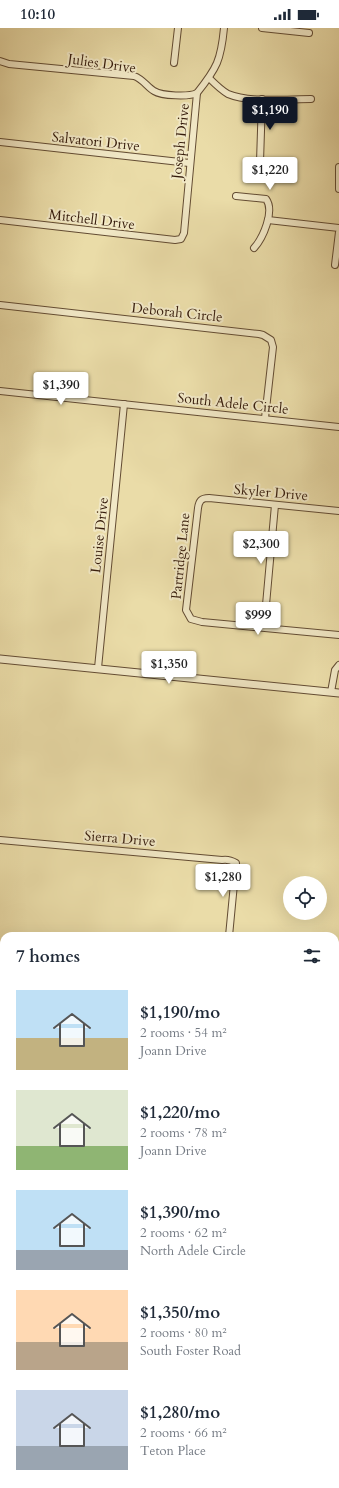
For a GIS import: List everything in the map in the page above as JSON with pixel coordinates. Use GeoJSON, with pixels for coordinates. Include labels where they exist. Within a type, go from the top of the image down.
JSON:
{"type":"FeatureCollection","features":[{"type":"Feature","properties":{"kind":"street"},"geometry":{"type":"LineString","coordinates":[[174,63],[178,28]]}},
{"type":"Feature","properties":{"kind":"street","name":"Joseph Drive"},"geometry":{"type":"LineString","coordinates":[[182,239],[184,233],[189,163],[197,93],[209,78],[221,55],[224,28]]}},
{"type":"Feature","properties":{"kind":"street"},"geometry":{"type":"LineString","coordinates":[[262,28],[309,33]]}},
{"type":"Feature","properties":{"kind":"street","name":"Julies Drive"},"geometry":{"type":"LineString","coordinates":[[0,61],[13,64],[134,76],[157,93],[189,96],[197,93]]}},
{"type":"Feature","properties":{"kind":"street"},"geometry":{"type":"LineString","coordinates":[[209,78],[218,87],[232,95],[244,98],[311,99]]}},
{"type":"Feature","properties":{"kind":"street"},"geometry":{"type":"LineString","coordinates":[[260,162],[262,99]]}},
{"type":"Feature","properties":{"kind":"street","name":"Salvatori Drive"},"geometry":{"type":"LineString","coordinates":[[0,142],[189,163]]}},
{"type":"Feature","properties":{"kind":"street"},"geometry":{"type":"LineString","coordinates":[[339,167],[339,189]]}},
{"type":"Feature","properties":{"kind":"street"},"geometry":{"type":"LineString","coordinates":[[236,196],[266,199],[270,208],[263,234],[254,248]]}},
{"type":"Feature","properties":{"kind":"street","name":"Mitchell Drive"},"geometry":{"type":"LineString","coordinates":[[0,220],[175,240],[182,239]]}},
{"type":"Feature","properties":{"kind":"street"},"geometry":{"type":"LineString","coordinates":[[268,220],[339,228]]}},
{"type":"Feature","properties":{"kind":"street"},"geometry":{"type":"LineString","coordinates":[[335,265],[339,232]]}},
{"type":"Feature","properties":{"kind":"street","name":"Deborah Circle"},"geometry":{"type":"LineString","coordinates":[[0,305],[264,335],[271,340],[273,347],[265,418]]}},
{"type":"Feature","properties":{"kind":"street","name":"South Adele Circle"},"geometry":{"type":"LineString","coordinates":[[0,391],[339,427]]}},
{"type":"Feature","properties":{"kind":"street","name":"Louise Drive"},"geometry":{"type":"LineString","coordinates":[[98,668],[124,404]]}},
{"type":"Feature","properties":{"kind":"street","name":"Skyler Drive"},"geometry":{"type":"LineString","coordinates":[[200,500],[209,498],[339,510]]}},
{"type":"Feature","properties":{"kind":"street","name":"Partridge Lane"},"geometry":{"type":"LineString","coordinates":[[200,500],[186,610],[188,616],[193,620],[202,622],[264,627]]}},
{"type":"Feature","properties":{"kind":"street"},"geometry":{"type":"LineString","coordinates":[[275,505],[264,627],[339,635]]}},
{"type":"Feature","properties":{"kind":"street"},"geometry":{"type":"LineString","coordinates":[[0,659],[339,693]]}},
{"type":"Feature","properties":{"kind":"street"},"geometry":{"type":"LineString","coordinates":[[331,692],[336,670],[339,665]]}},
{"type":"Feature","properties":{"kind":"street","name":"Sierra Drive"},"geometry":{"type":"LineString","coordinates":[[0,840],[228,859],[236,863],[229,932]]}}]}
